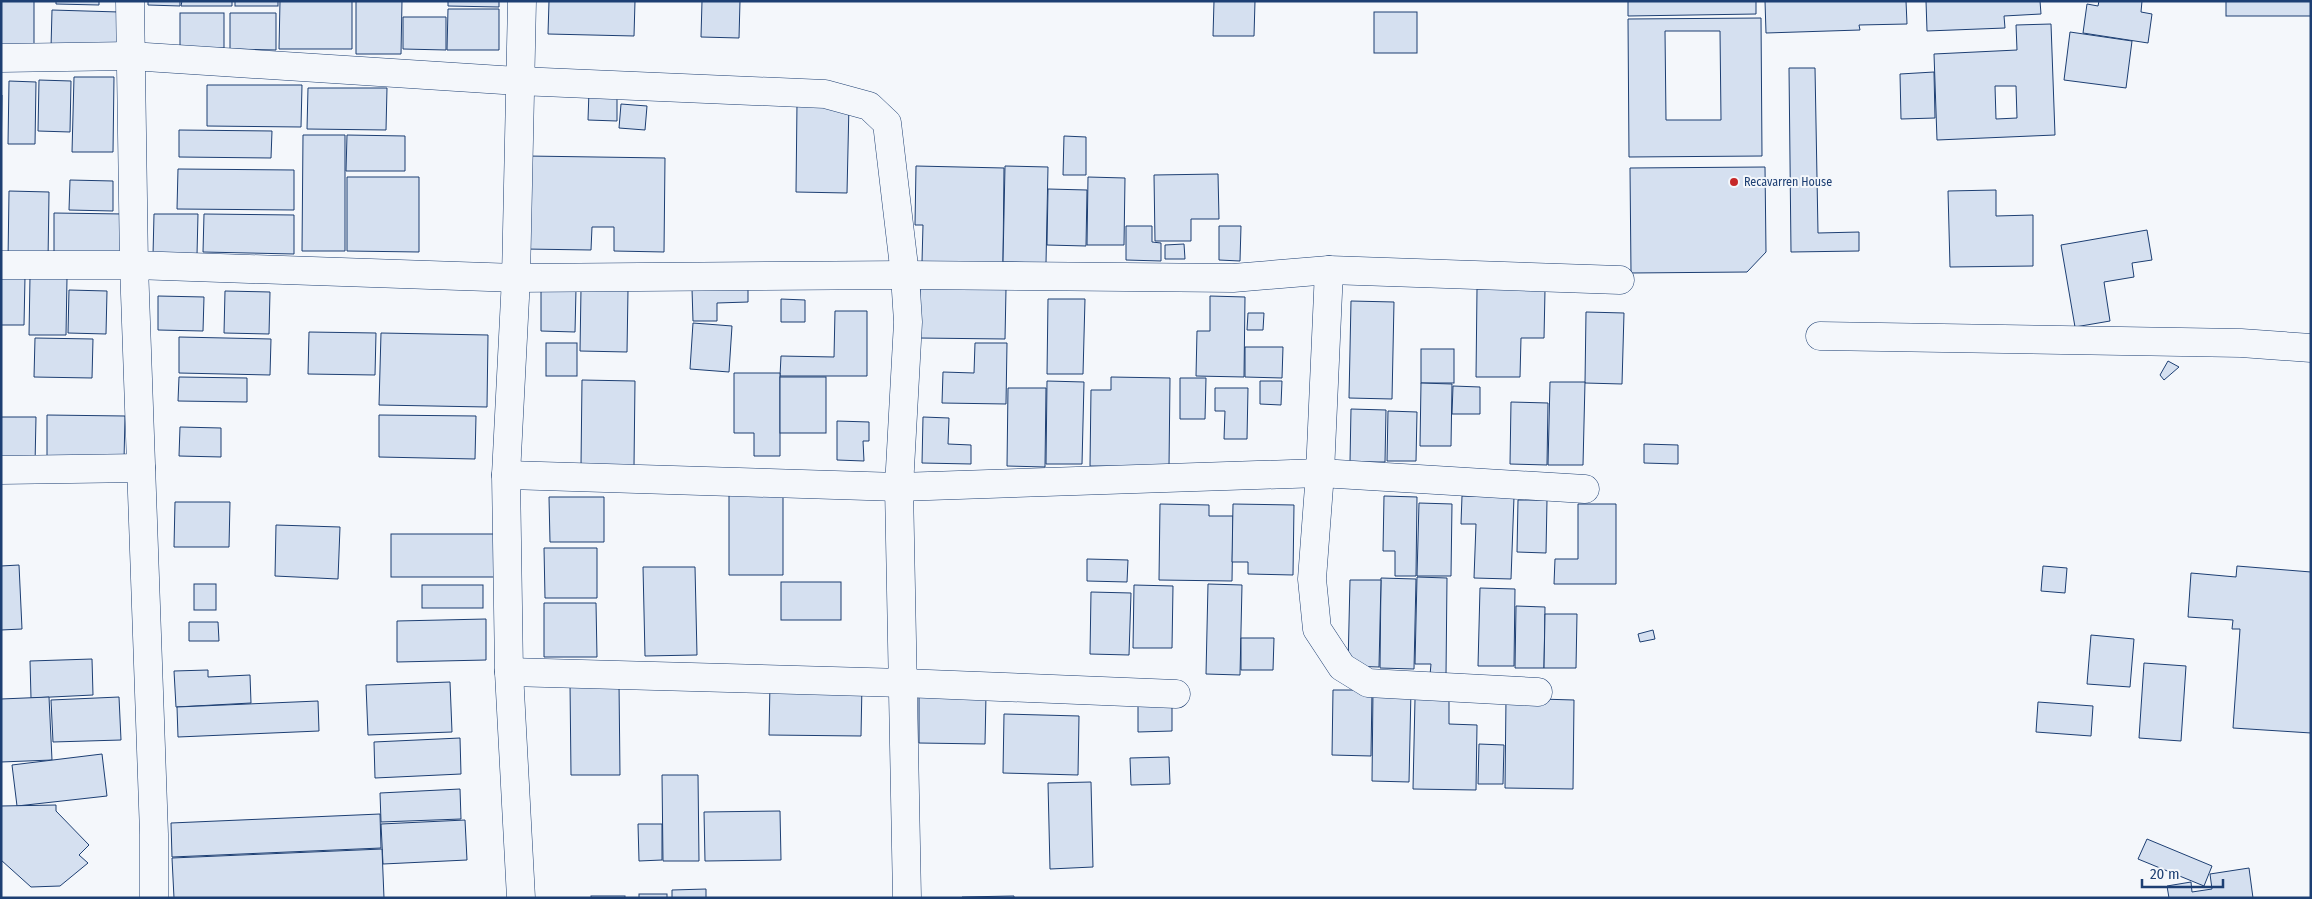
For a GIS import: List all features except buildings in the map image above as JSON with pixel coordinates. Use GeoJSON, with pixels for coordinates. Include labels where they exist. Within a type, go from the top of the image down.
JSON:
{"type":"FeatureCollection","features":[{"type":"Feature","properties":{"kind":"street"},"geometry":{"type":"LineString","coordinates":[[130,1],[134,265],[154,834],[154,898]]}},
{"type":"Feature","properties":{"kind":"street"},"geometry":{"type":"LineString","coordinates":[[521,898],[509,672],[506,475],[516,278],[522,1]]}},
{"type":"Feature","properties":{"kind":"street"},"geometry":{"type":"LineString","coordinates":[[1,58],[130,56],[519,81],[825,94],[869,106],[887,123],[905,274],[908,322],[899,487],[907,898]]}},
{"type":"Feature","properties":{"kind":"street"},"geometry":{"type":"LineString","coordinates":[[1,264],[134,265],[516,278],[905,274],[1233,278],[1329,270],[1620,280]]}},
{"type":"Feature","properties":{"kind":"street"},"geometry":{"type":"LineString","coordinates":[[1329,270],[1320,473],[1312,579],[1317,629],[1342,667],[1368,683],[1538,692]]}},
{"type":"Feature","properties":{"kind":"street"},"geometry":{"type":"LineString","coordinates":[[1820,336],[2242,344],[2311,348]]}},
{"type":"Feature","properties":{"kind":"street"},"geometry":{"type":"LineString","coordinates":[[1,470],[141,468]]}},
{"type":"Feature","properties":{"kind":"street"},"geometry":{"type":"LineString","coordinates":[[506,475],[899,487],[1320,473],[1586,489]]}},
{"type":"Feature","properties":{"kind":"street"},"geometry":{"type":"LineString","coordinates":[[509,672],[903,683],[1176,694]]}},
{"type":"Feature","properties":{"kind":"place","name":"Recavarren House"},"geometry":{"type":"Point","coordinates":[1734,182]}}]}
